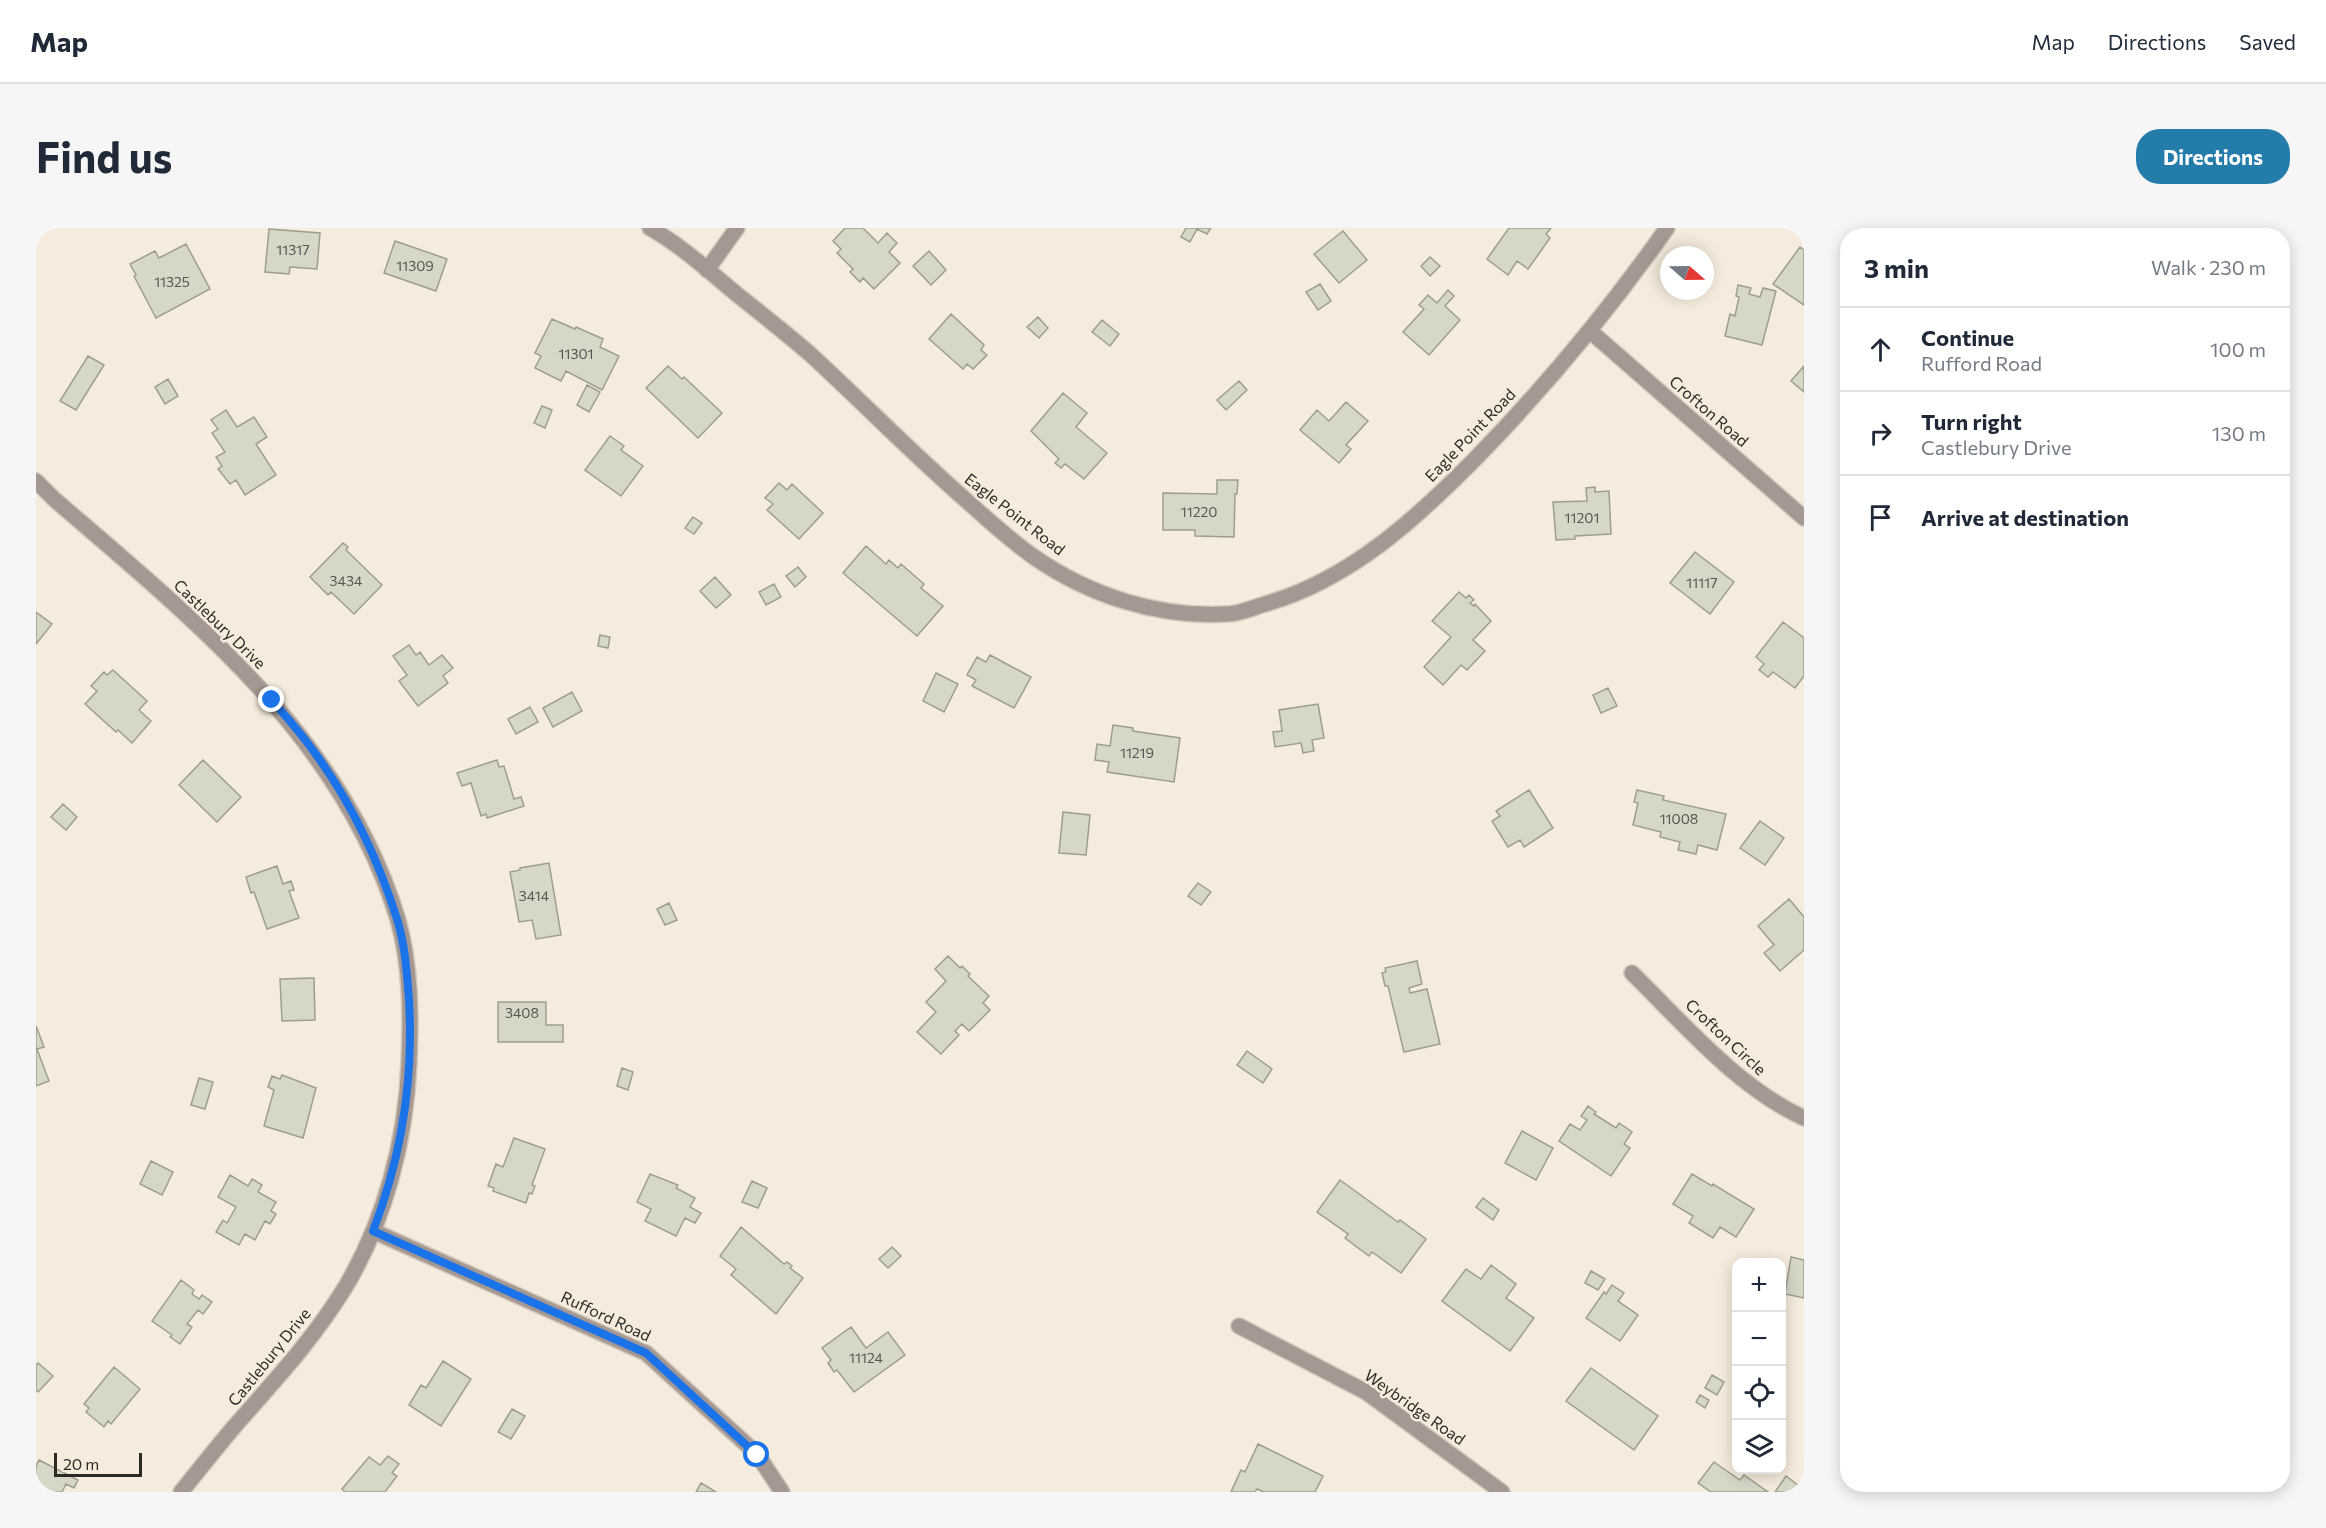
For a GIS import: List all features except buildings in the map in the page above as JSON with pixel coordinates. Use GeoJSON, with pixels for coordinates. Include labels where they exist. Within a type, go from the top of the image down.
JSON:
{"type":"FeatureCollection","features":[{"type":"Feature","properties":{"kind":"street","name":"Eagle Point Road"},"geometry":{"type":"LineString","coordinates":[[650,228],[708,270],[808,352],[958,494],[1033,556],[1074,581],[1118,599],[1164,610],[1202,614],[1231,614],[1282,600],[1331,578],[1376,549],[1445,489],[1509,424],[1590,331],[1667,228]]}},
{"type":"Feature","properties":{"kind":"street"},"geometry":{"type":"LineString","coordinates":[[708,270],[737,228]]}},
{"type":"Feature","properties":{"kind":"street","name":"Crofton Road"},"geometry":{"type":"LineString","coordinates":[[1590,331],[1804,518]]}},
{"type":"Feature","properties":{"kind":"street","name":"Castlebury Drive"},"geometry":{"type":"LineString","coordinates":[[36,481],[54,500],[176,604],[272,700],[312,750],[347,804],[376,861],[398,921],[406,958],[411,1022],[408,1085],[399,1148],[382,1209],[373,1231],[347,1284],[308,1343],[233,1428],[181,1492]]}},
{"type":"Feature","properties":{"kind":"street","name":"Crofton Circle"},"geometry":{"type":"LineString","coordinates":[[1632,973],[1743,1080],[1788,1111],[1804,1118]]}},
{"type":"Feature","properties":{"kind":"street","name":"Rufford Road"},"geometry":{"type":"LineString","coordinates":[[373,1231],[646,1353],[757,1455],[782,1492]]}},
{"type":"Feature","properties":{"kind":"street","name":"Weybridge Road"},"geometry":{"type":"LineString","coordinates":[[1239,1326],[1366,1392],[1502,1492]]}},
{"type":"Feature","properties":{"kind":"route"},"geometry":{"type":"LineString","coordinates":[[272,700],[312,750],[347,804],[376,861],[398,921],[406,958],[411,1022],[408,1085],[399,1148],[382,1209],[373,1231],[646,1353],[757,1455]]}}]}
